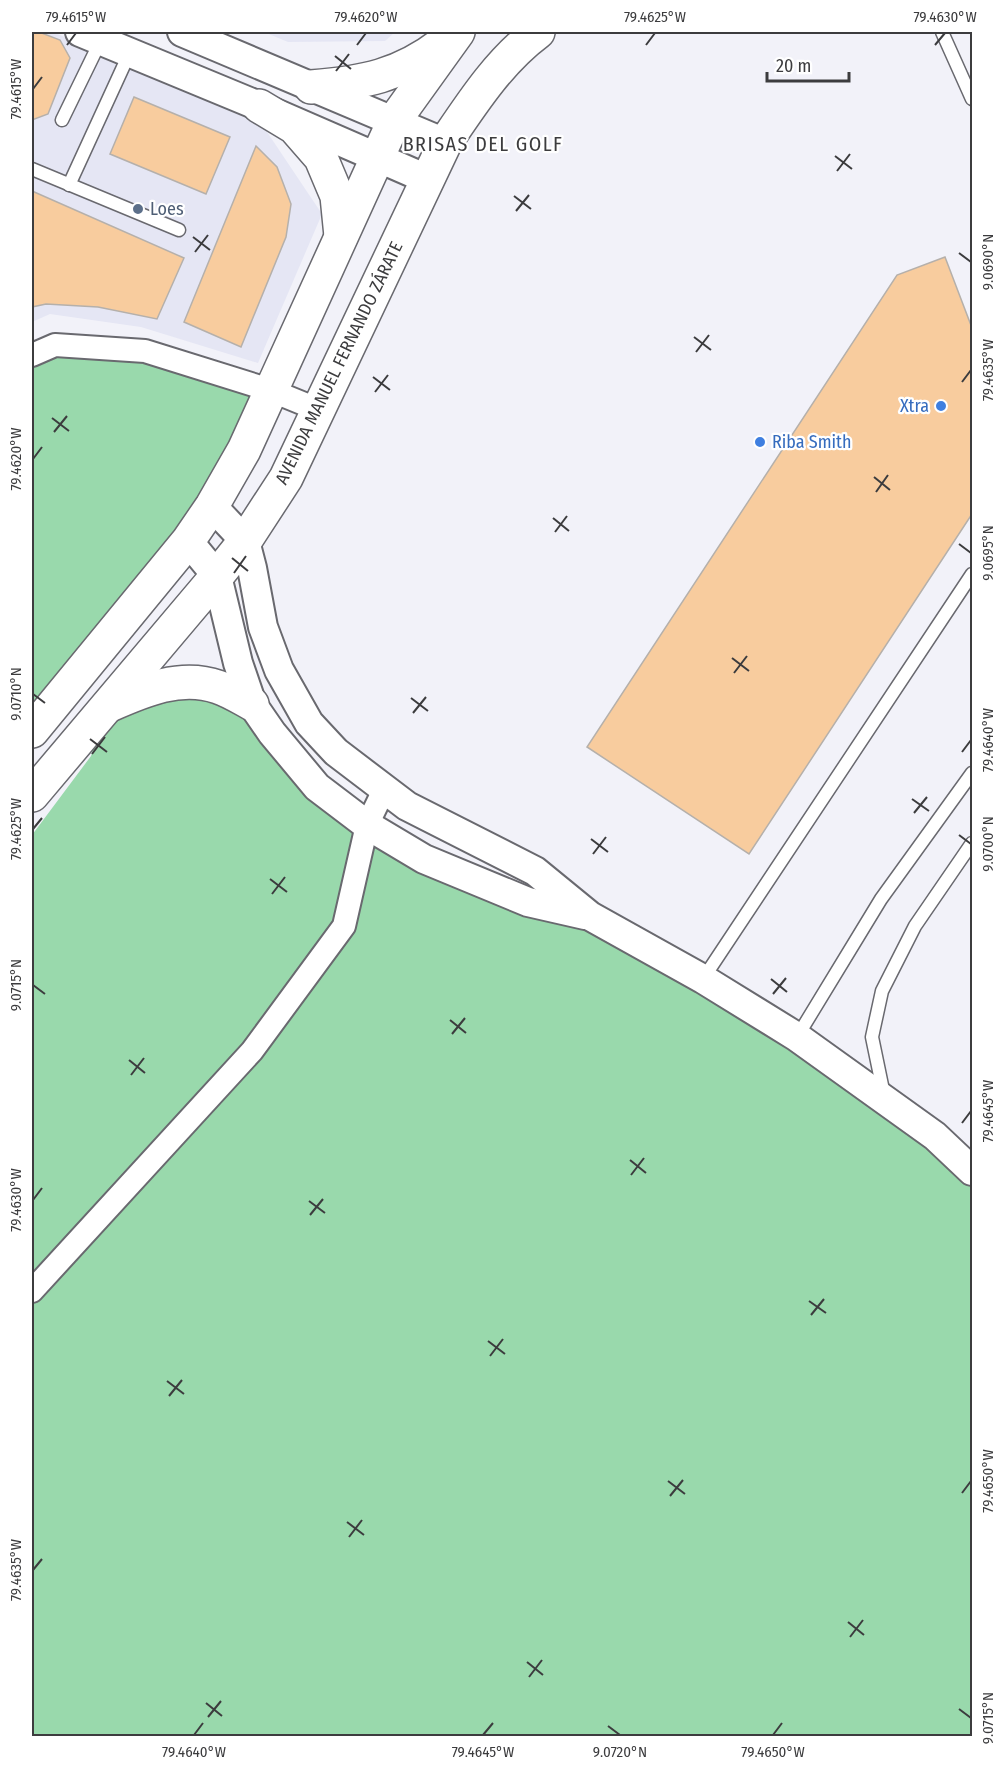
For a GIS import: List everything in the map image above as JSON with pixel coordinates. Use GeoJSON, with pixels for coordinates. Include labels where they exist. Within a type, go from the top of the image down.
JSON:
{"type":"FeatureCollection","features":[{"type":"Feature","properties":{"kind":"main road"},"geometry":{"type":"LineString","coordinates":[[311,87],[351,84],[388,74],[425,57],[457,32]]}},
{"type":"Feature","properties":{"kind":"main road"},"geometry":{"type":"LineString","coordinates":[[32,731],[188,541],[212,506],[244,450],[394,121],[457,32]]}},
{"type":"Feature","properties":{"kind":"main road","name":"AVENIDA MANUEL FERNANDO ZÁRATE"},"geometry":{"type":"LineString","coordinates":[[32,795],[245,542],[286,478],[445,143],[476,97],[519,46],[538,32]]}},
{"type":"Feature","properties":{"kind":"main road"},"geometry":{"type":"LineString","coordinates":[[259,106],[294,127],[321,158],[337,196],[341,236]]}},
{"type":"Feature","properties":{"kind":"main road"},"geometry":{"type":"LineString","coordinates":[[106,707],[138,692],[168,684],[197,681],[220,687],[252,704]]}},
{"type":"Feature","properties":{"kind":"street"},"geometry":{"type":"LineString","coordinates":[[182,32],[445,143]]}},
{"type":"Feature","properties":{"kind":"street"},"geometry":{"type":"LineString","coordinates":[[91,36],[426,179]]}},
{"type":"Feature","properties":{"kind":"street"},"geometry":{"type":"LineString","coordinates":[[32,355],[55,345],[145,351],[270,390],[319,410]]}},
{"type":"Feature","properties":{"kind":"street"},"geometry":{"type":"LineString","coordinates":[[212,506],[245,542],[263,627],[284,679],[309,723],[336,752],[407,806],[535,871],[590,916],[703,979],[797,1037],[935,1136],[972,1171]]}},
{"type":"Feature","properties":{"kind":"street"},"geometry":{"type":"LineString","coordinates":[[188,541],[217,576],[238,663],[252,704],[285,751],[317,787],[367,825],[424,859],[528,902],[590,916]]}},
{"type":"Feature","properties":{"kind":"street"},"geometry":{"type":"LineString","coordinates":[[32,1291],[252,1051],[344,926],[367,825],[384,790]]}},
{"type":"Feature","properties":{"kind":"lane"},"geometry":{"type":"LineString","coordinates":[[942,32],[972,99]]}},
{"type":"Feature","properties":{"kind":"lane"},"geometry":{"type":"LineString","coordinates":[[62,120],[91,36]]}},
{"type":"Feature","properties":{"kind":"lane"},"geometry":{"type":"LineString","coordinates":[[69,185],[131,52]]}},
{"type":"Feature","properties":{"kind":"lane"},"geometry":{"type":"LineString","coordinates":[[32,169],[179,230]]}},
{"type":"Feature","properties":{"kind":"lane"},"geometry":{"type":"LineString","coordinates":[[703,979],[972,574]]}},
{"type":"Feature","properties":{"kind":"lane"},"geometry":{"type":"LineString","coordinates":[[797,1037],[881,899],[972,773]]}},
{"type":"Feature","properties":{"kind":"lane"},"geometry":{"type":"LineString","coordinates":[[885,1100],[872,1037],[882,991],[915,926],[972,843]]}},
{"type":"Feature","properties":{"kind":"shaded area"},"geometry":{"type":"Polygon","coordinates":[[[32,32],[53,32],[261,123],[322,214],[258,363],[141,327],[50,314],[32,322],[32,32]]]}},
{"type":"Feature","properties":{"kind":"shaded area"},"geometry":{"type":"Polygon","coordinates":[[[264,32],[395,32],[385,41],[288,42],[264,32]]]}},
{"type":"Feature","properties":{"kind":"green space"},"geometry":{"type":"Polygon","coordinates":[[[145,351],[270,390],[188,541],[32,724],[32,355],[145,351]]]}},
{"type":"Feature","properties":{"kind":"green space"},"geometry":{"type":"Polygon","coordinates":[[[220,687],[367,825],[590,916],[972,1171],[972,1736],[32,1736],[32,835],[91,756],[106,707],[220,687]]]}},
{"type":"Feature","properties":{"kind":"building"},"geometry":{"type":"Polygon","coordinates":[[[32,32],[39,32],[60,40],[70,58],[48,114],[32,120],[32,32]]]}},
{"type":"Feature","properties":{"kind":"building"},"geometry":{"type":"Polygon","coordinates":[[[134,97],[230,137],[206,194],[110,154],[134,97]]]}},
{"type":"Feature","properties":{"kind":"building"},"geometry":{"type":"Polygon","coordinates":[[[256,146],[277,167],[291,204],[286,237],[241,347],[184,322],[256,146]]]}},
{"type":"Feature","properties":{"kind":"building"},"geometry":{"type":"Polygon","coordinates":[[[32,191],[184,258],[157,319],[98,307],[46,304],[32,307],[32,191]]]}},
{"type":"Feature","properties":{"kind":"building"},"geometry":{"type":"Polygon","coordinates":[[[945,257],[972,328],[972,514],[749,854],[587,747],[897,275],[945,257]]]}},
{"type":"Feature","properties":{"kind":"place","name":"Loes"},"geometry":{"type":"Point","coordinates":[138,209]}},
{"type":"Feature","properties":{"kind":"place","name":"Xtra"},"geometry":{"type":"Point","coordinates":[941,406]}},
{"type":"Feature","properties":{"kind":"place","name":"Riba Smith"},"geometry":{"type":"Point","coordinates":[760,442]}},
{"type":"Feature","properties":{"kind":"district","name":"BRISAS DEL GOLF"},"geometry":{"type":"Point","coordinates":[483,144]}}]}
